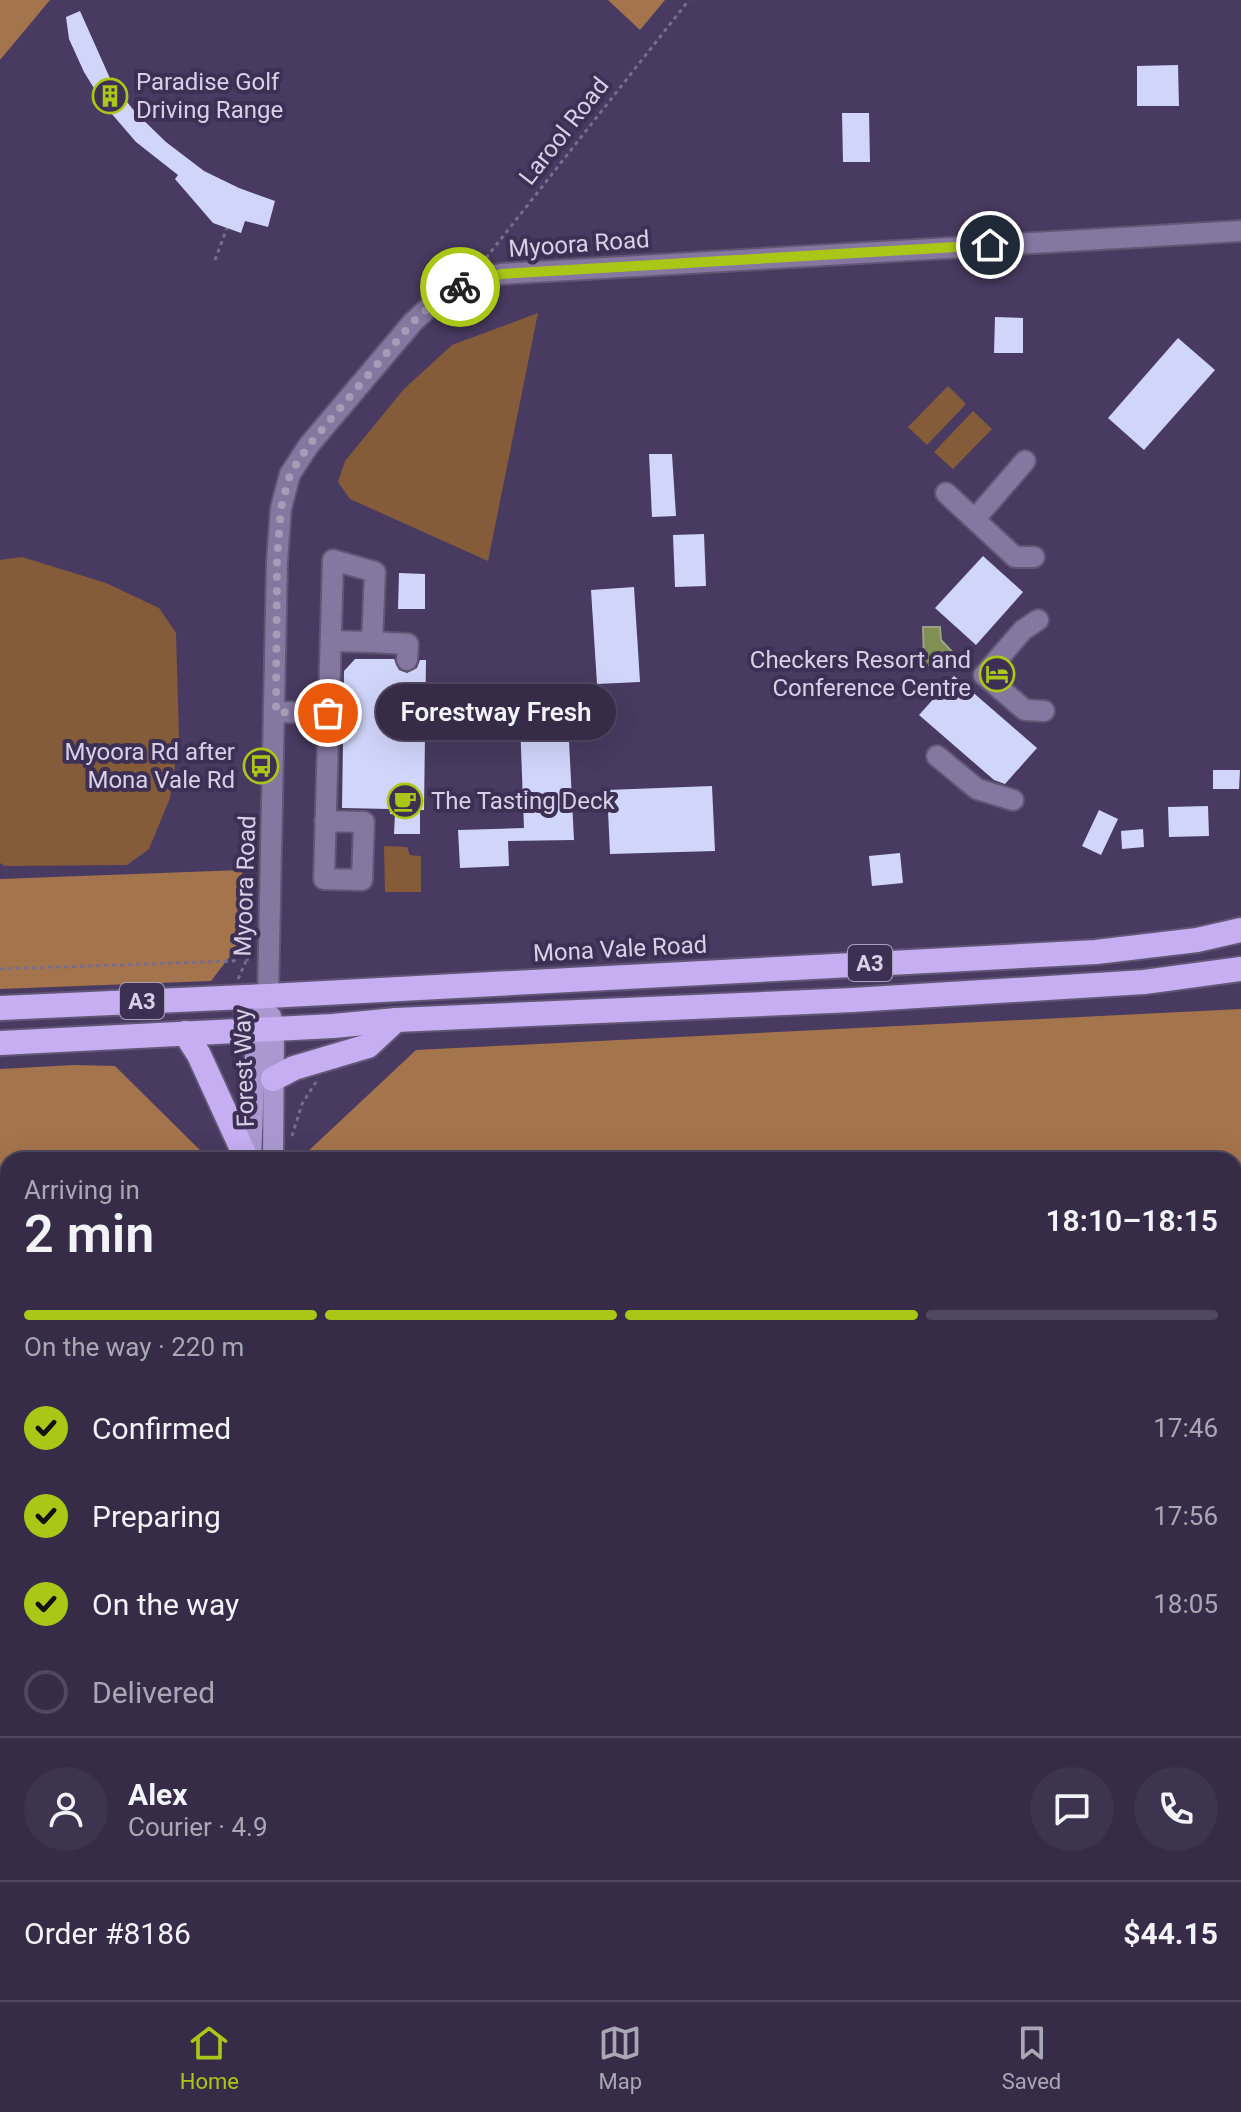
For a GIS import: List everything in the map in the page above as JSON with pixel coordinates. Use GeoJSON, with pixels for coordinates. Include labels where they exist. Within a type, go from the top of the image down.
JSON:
{"type":"FeatureCollection","features":[{"type":"Feature","properties":{"kind":"highway","name":"Mona Vale Road"},"geometry":{"type":"LineString","coordinates":[[0,1008],[1096,952],[1197,940],[1241,930]]}},
{"type":"Feature","properties":{"kind":"highway","name":"A3"},"geometry":{"type":"LineString","coordinates":[[0,1043],[396,1020],[831,1001],[1144,982],[1241,969]]}},
{"type":"Feature","properties":{"kind":"highway"},"geometry":{"type":"LineString","coordinates":[[273,1079],[294,1068],[368,1046],[396,1020]]}},
{"type":"Feature","properties":{"kind":"highway"},"geometry":{"type":"LineString","coordinates":[[185,1033],[199,1055],[245,1152]]}},
{"type":"Feature","properties":{"kind":"main road","name":"Forest Way"},"geometry":{"type":"LineString","coordinates":[[250,1152],[268,996]]}},
{"type":"Feature","properties":{"kind":"main road","name":"Forest Way"},"geometry":{"type":"LineString","coordinates":[[265,1029],[273,1079],[273,1152]]}},
{"type":"Feature","properties":{"kind":"street","name":"Myoora Road"},"geometry":{"type":"LineString","coordinates":[[268,996],[281,508],[290,474],[309,445],[413,322],[438,299],[467,283],[501,274],[1241,231]]}},
{"type":"Feature","properties":{"kind":"street"},"geometry":{"type":"LineString","coordinates":[[975,519],[1025,461]]}},
{"type":"Feature","properties":{"kind":"street"},"geometry":{"type":"LineString","coordinates":[[946,493],[1015,557],[1034,557]]}},
{"type":"Feature","properties":{"kind":"street"},"geometry":{"type":"LineString","coordinates":[[325,821],[333,560],[375,572],[372,642]]}},
{"type":"Feature","properties":{"kind":"street"},"geometry":{"type":"LineString","coordinates":[[1038,620],[1023,630],[984,675],[1025,710],[1044,711]]}},
{"type":"Feature","properties":{"kind":"street"},"geometry":{"type":"LineString","coordinates":[[331,641],[408,644],[407,660]]}},
{"type":"Feature","properties":{"kind":"street"},"geometry":{"type":"LineString","coordinates":[[276,712],[328,713]]}},
{"type":"Feature","properties":{"kind":"street"},"geometry":{"type":"LineString","coordinates":[[937,756],[977,789],[1013,800]]}},
{"type":"Feature","properties":{"kind":"path","name":"Larool Road"},"geometry":{"type":"LineString","coordinates":[[486,259],[689,0]]}},
{"type":"Feature","properties":{"kind":"path"},"geometry":{"type":"LineString","coordinates":[[215,260],[227,228]]}},
{"type":"Feature","properties":{"kind":"path"},"geometry":{"type":"LineString","coordinates":[[0,969],[234,961],[250,947]]}},
{"type":"Feature","properties":{"kind":"path"},"geometry":{"type":"LineString","coordinates":[[238,982],[247,961],[255,961]]}},
{"type":"Feature","properties":{"kind":"path"},"geometry":{"type":"LineString","coordinates":[[292,1139],[302,1104],[318,1079]]}},
{"type":"Feature","properties":{"kind":"shaded area"},"geometry":{"type":"Polygon","coordinates":[[[0,0],[50,0],[0,60],[0,0]]]}},
{"type":"Feature","properties":{"kind":"shaded area"},"geometry":{"type":"Polygon","coordinates":[[[608,0],[665,0],[640,30],[608,0]]]}},
{"type":"Feature","properties":{"kind":"shaded area"},"geometry":{"type":"Polygon","coordinates":[[[538,313],[488,561],[350,499],[338,482],[345,461],[404,389],[452,345],[538,313]]]}},
{"type":"Feature","properties":{"kind":"shaded area"},"geometry":{"type":"Polygon","coordinates":[[[948,386],[966,404],[927,445],[908,427],[948,386]]]}},
{"type":"Feature","properties":{"kind":"shaded area"},"geometry":{"type":"Polygon","coordinates":[[[973,411],[992,429],[953,469],[934,452],[973,411]]]}},
{"type":"Feature","properties":{"kind":"shaded area"},"geometry":{"type":"Polygon","coordinates":[[[22,557],[106,583],[159,608],[176,633],[179,738],[170,798],[149,849],[127,865],[5,866],[0,863],[0,560],[22,557]]]}},
{"type":"Feature","properties":{"kind":"shaded area"},"geometry":{"type":"Polygon","coordinates":[[[923,627],[940,627],[941,640],[955,655],[943,666],[930,666],[924,662],[923,627]]]}},
{"type":"Feature","properties":{"kind":"shaded area"},"geometry":{"type":"Polygon","coordinates":[[[384,846],[407,847],[410,855],[421,856],[421,892],[385,892],[384,846]]]}},
{"type":"Feature","properties":{"kind":"shaded area"},"geometry":{"type":"Polygon","coordinates":[[[242,870],[246,928],[234,951],[211,981],[0,989],[0,879],[242,870]]]}},
{"type":"Feature","properties":{"kind":"shaded area"},"geometry":{"type":"Polygon","coordinates":[[[1241,1009],[1241,1152],[307,1152],[416,1050],[1241,1009]]]}},
{"type":"Feature","properties":{"kind":"shaded area"},"geometry":{"type":"Polygon","coordinates":[[[115,1066],[202,1152],[0,1152],[0,1069],[115,1066]]]}},
{"type":"Feature","properties":{"kind":"building"},"geometry":{"type":"Polygon","coordinates":[[[80,11],[113,85],[136,113],[166,142],[204,171],[275,201],[268,227],[245,221],[241,233],[213,223],[175,179],[178,175],[136,142],[105,106],[84,72],[69,39],[66,17],[80,11]]]}},
{"type":"Feature","properties":{"kind":"building"},"geometry":{"type":"Polygon","coordinates":[[[1178,65],[1179,106],[1137,106],[1137,66],[1178,65]]]}},
{"type":"Feature","properties":{"kind":"building"},"geometry":{"type":"Polygon","coordinates":[[[842,113],[869,113],[870,162],[843,162],[842,113]]]}},
{"type":"Feature","properties":{"kind":"building"},"geometry":{"type":"Polygon","coordinates":[[[995,317],[1023,318],[1023,353],[994,353],[995,317]]]}},
{"type":"Feature","properties":{"kind":"building"},"geometry":{"type":"Polygon","coordinates":[[[1178,338],[1215,370],[1144,450],[1108,418],[1178,338]]]}},
{"type":"Feature","properties":{"kind":"building"},"geometry":{"type":"Polygon","coordinates":[[[649,454],[672,454],[676,516],[652,517],[649,454]]]}},
{"type":"Feature","properties":{"kind":"building"},"geometry":{"type":"Polygon","coordinates":[[[704,534],[706,586],[675,587],[673,535],[704,534]]]}},
{"type":"Feature","properties":{"kind":"building"},"geometry":{"type":"Polygon","coordinates":[[[983,556],[1023,592],[976,645],[935,608],[983,556]]]}},
{"type":"Feature","properties":{"kind":"building"},"geometry":{"type":"Polygon","coordinates":[[[399,573],[425,574],[425,609],[398,609],[399,573]]]}},
{"type":"Feature","properties":{"kind":"building"},"geometry":{"type":"Polygon","coordinates":[[[634,587],[640,682],[597,684],[591,590],[634,587]]]}},
{"type":"Feature","properties":{"kind":"building"},"geometry":{"type":"Polygon","coordinates":[[[355,659],[394,659],[399,670],[407,673],[417,668],[420,660],[426,660],[424,810],[420,810],[420,834],[394,834],[395,814],[390,814],[390,809],[342,808],[344,671],[355,659]]]}},
{"type":"Feature","properties":{"kind":"building"},"geometry":{"type":"Polygon","coordinates":[[[954,676],[1037,748],[1005,784],[994,780],[919,715],[954,676]]]}},
{"type":"Feature","properties":{"kind":"building"},"geometry":{"type":"Polygon","coordinates":[[[568,721],[574,840],[508,841],[509,866],[460,868],[458,830],[524,828],[520,722],[568,721]]]}},
{"type":"Feature","properties":{"kind":"building"},"geometry":{"type":"Polygon","coordinates":[[[1213,770],[1240,770],[1239,789],[1213,789],[1213,770]]]}},
{"type":"Feature","properties":{"kind":"building"},"geometry":{"type":"Polygon","coordinates":[[[712,786],[715,851],[610,854],[607,790],[712,786]]]}},
{"type":"Feature","properties":{"kind":"building"},"geometry":{"type":"Polygon","coordinates":[[[1208,806],[1209,836],[1169,837],[1168,807],[1208,806]]]}},
{"type":"Feature","properties":{"kind":"building"},"geometry":{"type":"Polygon","coordinates":[[[1099,810],[1118,819],[1101,855],[1082,846],[1099,810]]]}},
{"type":"Feature","properties":{"kind":"building"},"geometry":{"type":"Polygon","coordinates":[[[1143,829],[1144,847],[1122,849],[1121,831],[1143,829]]]}},
{"type":"Feature","properties":{"kind":"building"},"geometry":{"type":"Polygon","coordinates":[[[900,853],[903,883],[872,886],[869,856],[900,853]]]}},
{"type":"Feature","properties":{"kind":"way so far"},"geometry":{"type":"LineString","coordinates":[[328,713],[276,712],[277,561],[281,508],[290,474],[309,445],[413,322],[438,299],[460,287]]}},
{"type":"Feature","properties":{"kind":"place","name":"Paradise Golf Driving Range"},"geometry":{"type":"Point","coordinates":[110,96]}},
{"type":"Feature","properties":{"kind":"place","name":"Checkers Resort and Conference Centre"},"geometry":{"type":"Point","coordinates":[997,674]}},
{"type":"Feature","properties":{"kind":"place","name":"Forestway Fresh"},"geometry":{"type":"Point","coordinates":[328,713]}},
{"type":"Feature","properties":{"kind":"place","name":"Myoora Rd after Mona Vale Rd"},"geometry":{"type":"Point","coordinates":[261,766]}},
{"type":"Feature","properties":{"kind":"place","name":"The Tasting Deck"},"geometry":{"type":"Point","coordinates":[405,801]}},
{"type":"Feature","properties":{"kind":"route"},"geometry":{"type":"LineString","coordinates":[[460,287],[501,274],[990,245]]}}]}
